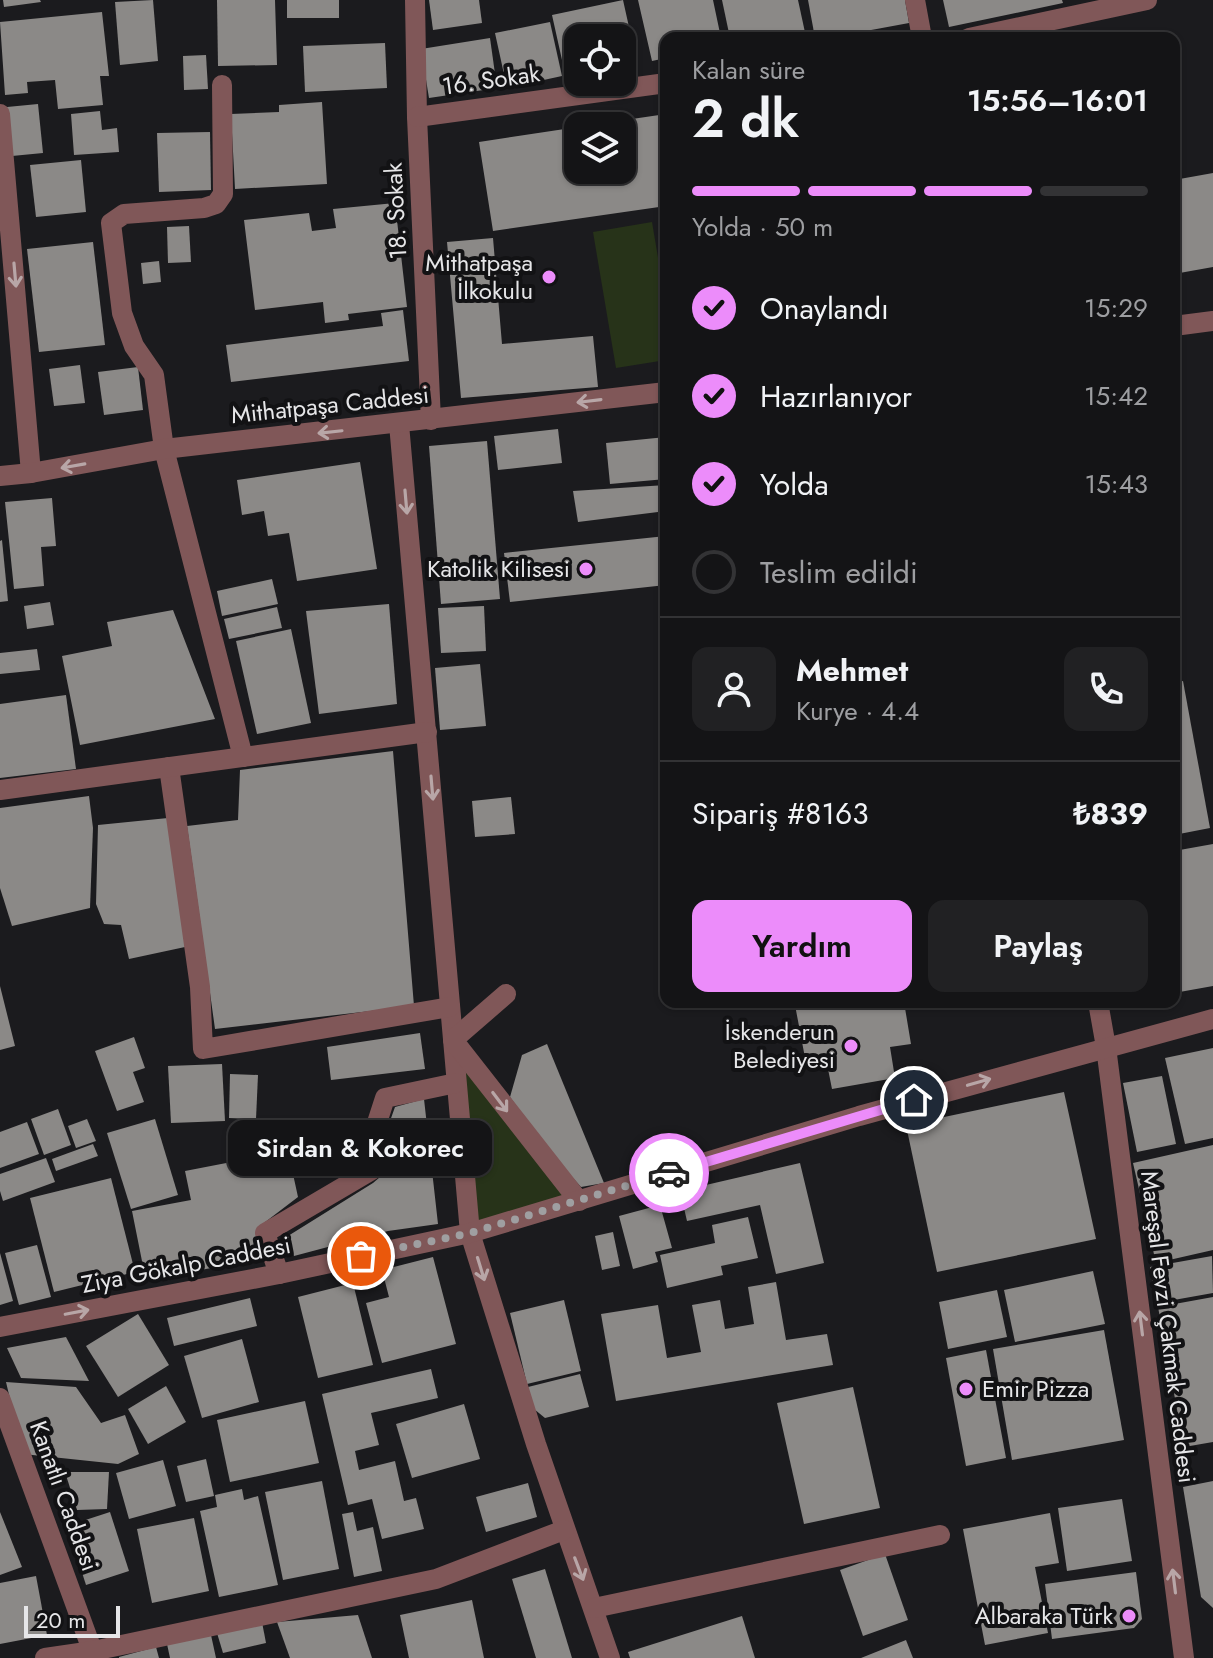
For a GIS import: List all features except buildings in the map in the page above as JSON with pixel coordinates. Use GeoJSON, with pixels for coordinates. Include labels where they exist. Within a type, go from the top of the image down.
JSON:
{"type":"FeatureCollection","features":[{"type":"Feature","properties":{"kind":"street","name":"18. Sokak"},"geometry":{"type":"LineString","coordinates":[[415,0],[417,117],[431,420]]}},
{"type":"Feature","properties":{"kind":"street"},"geometry":{"type":"LineString","coordinates":[[915,0],[921,32]]}},
{"type":"Feature","properties":{"kind":"street"},"geometry":{"type":"LineString","coordinates":[[997,32],[1147,0]]}},
{"type":"Feature","properties":{"kind":"street","name":"16. Sokak"},"geometry":{"type":"LineString","coordinates":[[417,117],[660,84]]}},
{"type":"Feature","properties":{"kind":"street"},"geometry":{"type":"LineString","coordinates":[[222,85],[223,194],[216,204],[204,208],[124,214],[111,223],[122,313],[134,346],[154,375],[164,449],[243,757]]}},
{"type":"Feature","properties":{"kind":"street"},"geometry":{"type":"LineString","coordinates":[[0,114],[6,227],[31,473]]}},
{"type":"Feature","properties":{"kind":"street"},"geometry":{"type":"LineString","coordinates":[[1180,325],[1213,321]]}},
{"type":"Feature","properties":{"kind":"street","name":"Mithatpaşa Caddesi"},"geometry":{"type":"LineString","coordinates":[[0,476],[164,449],[660,393]]}},
{"type":"Feature","properties":{"kind":"street"},"geometry":{"type":"LineString","coordinates":[[399,424],[470,1233],[564,1530],[610,1658]]}},
{"type":"Feature","properties":{"kind":"street"},"geometry":{"type":"LineString","coordinates":[[0,790],[427,732]]}},
{"type":"Feature","properties":{"kind":"street"},"geometry":{"type":"LineString","coordinates":[[169,767],[200,987],[203,1049],[450,1007]]}},
{"type":"Feature","properties":{"kind":"street"},"geometry":{"type":"LineString","coordinates":[[453,1040],[506,994]]}},
{"type":"Feature","properties":{"kind":"street","name":"Mareşal Fevzi Çakmak Caddesi"},"geometry":{"type":"LineString","coordinates":[[1099,1008],[1184,1658]]}},
{"type":"Feature","properties":{"kind":"street","name":"Ziya Gökalp Caddesi"},"geometry":{"type":"LineString","coordinates":[[0,1327],[279,1274],[470,1233],[859,1116],[1213,1019]]}},
{"type":"Feature","properties":{"kind":"street"},"geometry":{"type":"LineString","coordinates":[[453,1040],[579,1201]]}},
{"type":"Feature","properties":{"kind":"street"},"geometry":{"type":"LineString","coordinates":[[279,1274],[265,1233],[372,1170],[372,1138],[385,1098],[456,1083]]}},
{"type":"Feature","properties":{"kind":"street","name":"Kanatlı Caddesi"},"geometry":{"type":"LineString","coordinates":[[0,1398],[94,1654]]}},
{"type":"Feature","properties":{"kind":"street"},"geometry":{"type":"LineString","coordinates":[[45,1658],[94,1654],[436,1579],[564,1530]]}},
{"type":"Feature","properties":{"kind":"street"},"geometry":{"type":"LineString","coordinates":[[594,1608],[940,1535]]}},
{"type":"Feature","properties":{"kind":"green space"},"geometry":{"type":"Polygon","coordinates":[[[652,222],[660,269],[660,361],[616,368],[593,232],[652,222]]]}},
{"type":"Feature","properties":{"kind":"green space"},"geometry":{"type":"Polygon","coordinates":[[[463,1065],[565,1196],[476,1223],[463,1065]]]}},
{"type":"Feature","properties":{"kind":"way so far"},"geometry":{"type":"LineString","coordinates":[[361,1256],[470,1233],[669,1173]]}},
{"type":"Feature","properties":{"kind":"place","name":"Mithatpaşa İlkokulu"},"geometry":{"type":"Point","coordinates":[549,277]}},
{"type":"Feature","properties":{"kind":"place","name":"Katolik Kilisesi"},"geometry":{"type":"Point","coordinates":[586,569]}},
{"type":"Feature","properties":{"kind":"place","name":"İskenderun Belediyesi"},"geometry":{"type":"Point","coordinates":[851,1046]}},
{"type":"Feature","properties":{"kind":"place","name":"Sirdan & Kokorec"},"geometry":{"type":"Point","coordinates":[361,1256]}},
{"type":"Feature","properties":{"kind":"place","name":"Emir Pizza"},"geometry":{"type":"Point","coordinates":[966,1389]}},
{"type":"Feature","properties":{"kind":"place","name":"Albaraka Türk"},"geometry":{"type":"Point","coordinates":[1129,1616]}},
{"type":"Feature","properties":{"kind":"route"},"geometry":{"type":"LineString","coordinates":[[669,1173],[914,1100]]}}]}
